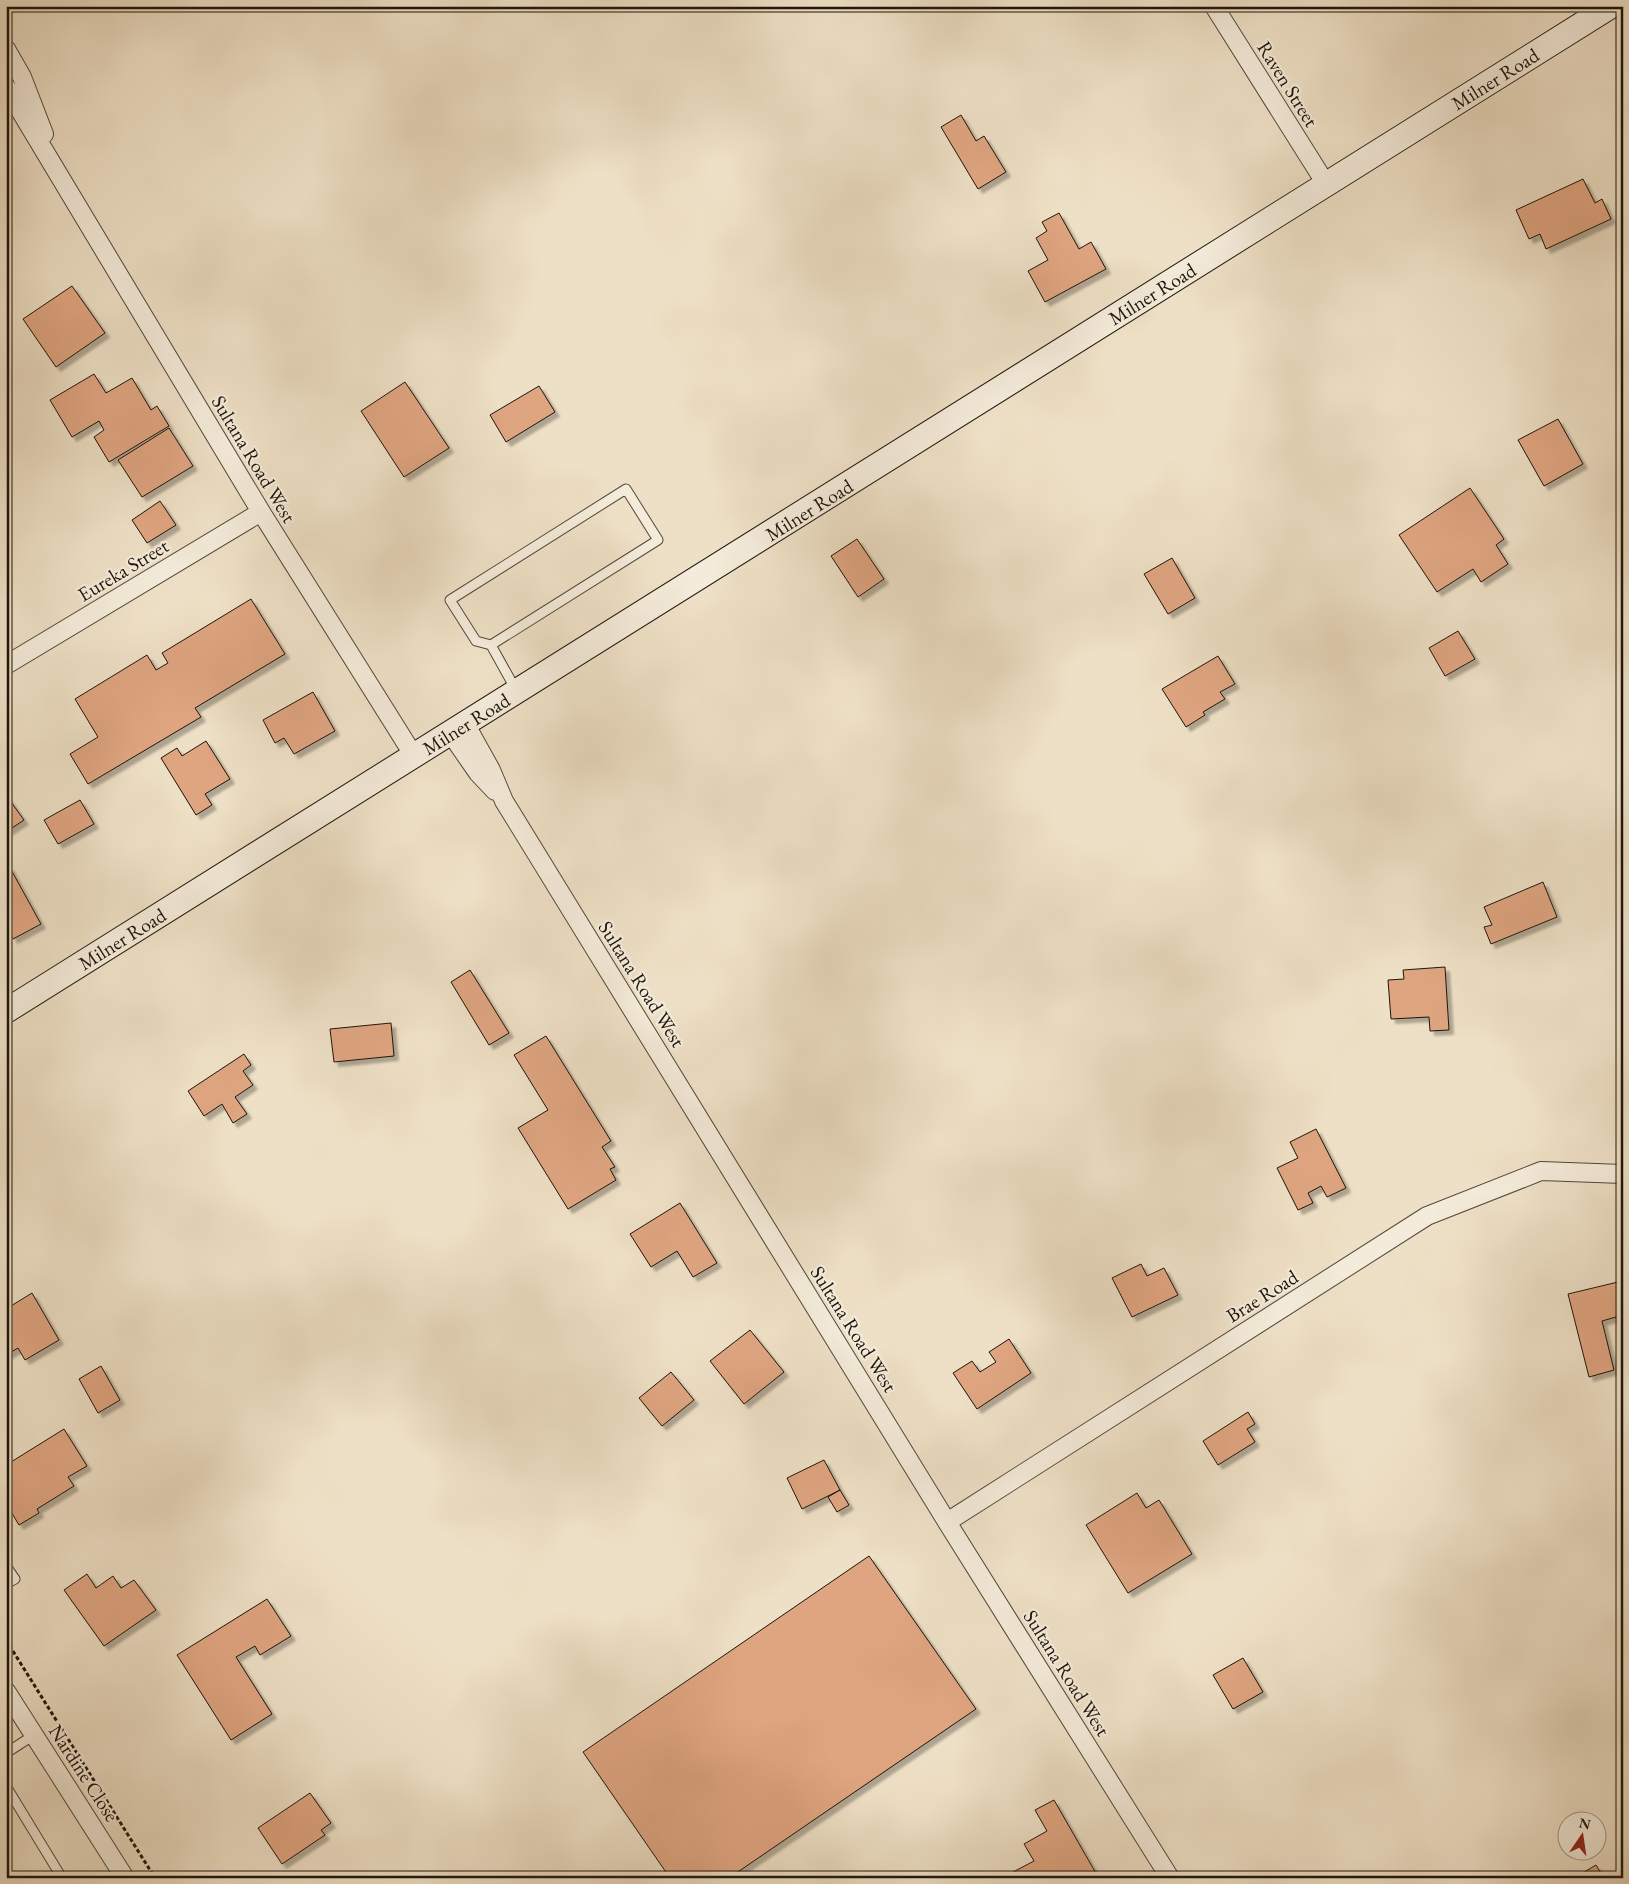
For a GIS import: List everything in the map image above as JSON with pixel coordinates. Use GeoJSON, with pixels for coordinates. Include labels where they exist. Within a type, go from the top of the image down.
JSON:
{"type":"FeatureCollection","features":[{"type":"Feature","properties":{"kind":"street","name":"Raven Street"},"geometry":{"type":"LineString","coordinates":[[1214,6],[1326,184]]}},
{"type":"Feature","properties":{"kind":"street","name":"Milner Road"},"geometry":{"type":"LineString","coordinates":[[6,1011],[1611,6]]}},
{"type":"Feature","properties":{"kind":"street"},"geometry":{"type":"LineString","coordinates":[[6,49],[22,77],[62,181]]}},
{"type":"Feature","properties":{"kind":"street"},"geometry":{"type":"LineString","coordinates":[[6,87],[62,181]]}},
{"type":"Feature","properties":{"kind":"street","name":"Sultana Road West"},"geometry":{"type":"LineString","coordinates":[[62,181],[261,512],[414,756]]}},
{"type":"Feature","properties":{"kind":"street","name":"Eureka Street"},"geometry":{"type":"LineString","coordinates":[[9,657],[261,512]]}},
{"type":"Feature","properties":{"kind":"street","name":"Sultana Road West"},"geometry":{"type":"LineString","coordinates":[[458,729],[491,770],[504,801],[947,1522],[1170,1878]]}},
{"type":"Feature","properties":{"kind":"street","name":"Brae Road"},"geometry":{"type":"LineString","coordinates":[[947,1522],[1427,1216],[1541,1171],[1623,1174]]}},
{"type":"Feature","properties":{"kind":"street","name":"Nardine Close"},"geometry":{"type":"LineString","coordinates":[[6,1691],[125,1878]]}},
{"type":"Feature","properties":{"kind":"lane"},"geometry":{"type":"LineString","coordinates":[[491,645],[658,540],[626,489],[450,600],[476,641],[491,645],[518,692]]}},
{"type":"Feature","properties":{"kind":"lane"},"geometry":{"type":"LineString","coordinates":[[6,1566],[15,1579],[6,1584]]}},
{"type":"Feature","properties":{"kind":"lane"},"geometry":{"type":"LineString","coordinates":[[6,1753],[34,1735]]}},
{"type":"Feature","properties":{"kind":"lane"},"geometry":{"type":"LineString","coordinates":[[6,1786],[62,1878]]}},
{"type":"Feature","properties":{"kind":"path"},"geometry":{"type":"LineString","coordinates":[[6,1640],[155,1878]]}},
{"type":"Feature","properties":{"kind":"building"},"geometry":{"type":"Polygon","coordinates":[[[961,115],[976,141],[984,136],[1006,172],[978,189],[941,127],[961,115]]]}},
{"type":"Feature","properties":{"kind":"building"},"geometry":{"type":"Polygon","coordinates":[[[1583,179],[1595,203],[1602,199],[1611,219],[1546,249],[1540,234],[1529,239],[1516,210],[1583,179]]]}},
{"type":"Feature","properties":{"kind":"building"},"geometry":{"type":"Polygon","coordinates":[[[1059,213],[1079,249],[1091,242],[1106,269],[1045,302],[1028,271],[1048,260],[1036,238],[1047,231],[1042,222],[1059,213]]]}},
{"type":"Feature","properties":{"kind":"building"},"geometry":{"type":"Polygon","coordinates":[[[72,286],[105,333],[56,367],[23,319],[72,286]]]}},
{"type":"Feature","properties":{"kind":"building"},"geometry":{"type":"Polygon","coordinates":[[[94,374],[106,393],[132,378],[151,410],[157,406],[169,426],[109,462],[94,437],[104,430],[99,421],[72,437],[50,400],[94,374]]]}},
{"type":"Feature","properties":{"kind":"building"},"geometry":{"type":"Polygon","coordinates":[[[405,382],[449,448],[404,477],[361,411],[405,382]]]}},
{"type":"Feature","properties":{"kind":"building"},"geometry":{"type":"Polygon","coordinates":[[[539,386],[555,412],[506,442],[490,415],[539,386]]]}},
{"type":"Feature","properties":{"kind":"building"},"geometry":{"type":"Polygon","coordinates":[[[1558,419],[1583,464],[1544,486],[1518,440],[1558,419]]]}},
{"type":"Feature","properties":{"kind":"building"},"geometry":{"type":"Polygon","coordinates":[[[169,428],[193,466],[142,497],[118,460],[169,428]]]}},
{"type":"Feature","properties":{"kind":"building"},"geometry":{"type":"Polygon","coordinates":[[[1470,488],[1504,539],[1496,545],[1508,564],[1481,582],[1473,569],[1437,592],[1399,535],[1470,488]]]}},
{"type":"Feature","properties":{"kind":"building"},"geometry":{"type":"Polygon","coordinates":[[[160,501],[176,525],[147,543],[132,520],[160,501]]]}},
{"type":"Feature","properties":{"kind":"building"},"geometry":{"type":"Polygon","coordinates":[[[857,539],[884,579],[858,597],[831,556],[857,539]]]}},
{"type":"Feature","properties":{"kind":"building"},"geometry":{"type":"Polygon","coordinates":[[[1172,558],[1195,598],[1168,614],[1144,574],[1172,558]]]}},
{"type":"Feature","properties":{"kind":"building"},"geometry":{"type":"Polygon","coordinates":[[[251,599],[285,654],[195,708],[201,717],[88,784],[70,754],[98,737],[75,699],[147,655],[156,670],[168,663],[162,653],[251,599]]]}},
{"type":"Feature","properties":{"kind":"building"},"geometry":{"type":"Polygon","coordinates":[[[1458,631],[1475,659],[1445,676],[1429,648],[1458,631]]]}},
{"type":"Feature","properties":{"kind":"building"},"geometry":{"type":"Polygon","coordinates":[[[1218,656],[1235,684],[1220,692],[1225,699],[1203,712],[1205,715],[1186,727],[1162,689],[1218,656]]]}},
{"type":"Feature","properties":{"kind":"building"},"geometry":{"type":"Polygon","coordinates":[[[313,692],[335,731],[294,754],[284,738],[275,743],[263,720],[313,692]]]}},
{"type":"Feature","properties":{"kind":"building"},"geometry":{"type":"Polygon","coordinates":[[[206,741],[230,779],[205,794],[212,805],[196,815],[161,758],[177,748],[182,756],[206,741]]]}},
{"type":"Feature","properties":{"kind":"building"},"geometry":{"type":"Polygon","coordinates":[[[6,795],[24,820],[6,832],[6,795]]]}},
{"type":"Feature","properties":{"kind":"building"},"geometry":{"type":"Polygon","coordinates":[[[80,800],[94,824],[58,844],[44,820],[80,800]]]}},
{"type":"Feature","properties":{"kind":"building"},"geometry":{"type":"Polygon","coordinates":[[[9,866],[41,924],[13,939],[9,931],[6,933],[6,867],[9,866]]]}},
{"type":"Feature","properties":{"kind":"building"},"geometry":{"type":"Polygon","coordinates":[[[1543,882],[1557,917],[1491,944],[1484,927],[1492,925],[1484,907],[1543,882]]]}},
{"type":"Feature","properties":{"kind":"building"},"geometry":{"type":"Polygon","coordinates":[[[1445,967],[1449,1030],[1430,1031],[1429,1017],[1391,1019],[1388,980],[1404,979],[1403,970],[1445,967]]]}},
{"type":"Feature","properties":{"kind":"building"},"geometry":{"type":"Polygon","coordinates":[[[470,970],[509,1033],[489,1045],[451,982],[470,970]]]}},
{"type":"Feature","properties":{"kind":"building"},"geometry":{"type":"Polygon","coordinates":[[[391,1023],[394,1056],[334,1062],[330,1029],[391,1023]]]}},
{"type":"Feature","properties":{"kind":"building"},"geometry":{"type":"Polygon","coordinates":[[[546,1036],[611,1141],[602,1147],[615,1167],[610,1169],[616,1180],[568,1209],[518,1128],[548,1110],[514,1055],[546,1036]]]}},
{"type":"Feature","properties":{"kind":"building"},"geometry":{"type":"Polygon","coordinates":[[[244,1054],[251,1065],[243,1071],[253,1085],[235,1097],[247,1114],[233,1123],[222,1104],[204,1116],[188,1091],[244,1054]]]}},
{"type":"Feature","properties":{"kind":"building"},"geometry":{"type":"Polygon","coordinates":[[[1316,1129],[1346,1188],[1327,1197],[1321,1186],[1308,1193],[1313,1203],[1298,1210],[1277,1168],[1298,1158],[1290,1142],[1316,1129]]]}},
{"type":"Feature","properties":{"kind":"building"},"geometry":{"type":"Polygon","coordinates":[[[680,1203],[717,1263],[693,1277],[677,1251],[651,1267],[630,1234],[680,1203]]]}},
{"type":"Feature","properties":{"kind":"building"},"geometry":{"type":"Polygon","coordinates":[[[1141,1264],[1147,1276],[1164,1268],[1178,1295],[1132,1317],[1112,1278],[1141,1264]]]}},
{"type":"Feature","properties":{"kind":"building"},"geometry":{"type":"Polygon","coordinates":[[[1618,1282],[1623,1303],[1623,1315],[1602,1321],[1614,1370],[1589,1377],[1568,1294],[1618,1282]]]}},
{"type":"Feature","properties":{"kind":"building"},"geometry":{"type":"Polygon","coordinates":[[[32,1293],[59,1340],[25,1360],[18,1348],[6,1355],[6,1309],[32,1293]]]}},
{"type":"Feature","properties":{"kind":"building"},"geometry":{"type":"Polygon","coordinates":[[[750,1330],[784,1372],[744,1404],[710,1361],[750,1330]]]}},
{"type":"Feature","properties":{"kind":"building"},"geometry":{"type":"Polygon","coordinates":[[[1009,1339],[1031,1373],[977,1409],[953,1373],[972,1361],[980,1372],[996,1362],[989,1352],[1009,1339]]]}},
{"type":"Feature","properties":{"kind":"building"},"geometry":{"type":"Polygon","coordinates":[[[101,1366],[120,1400],[98,1413],[79,1379],[101,1366]]]}},
{"type":"Feature","properties":{"kind":"building"},"geometry":{"type":"Polygon","coordinates":[[[671,1372],[694,1400],[662,1426],[639,1398],[671,1372]]]}},
{"type":"Feature","properties":{"kind":"building"},"geometry":{"type":"Polygon","coordinates":[[[1248,1412],[1255,1424],[1247,1429],[1255,1442],[1218,1465],[1203,1441],[1248,1412]]]}},
{"type":"Feature","properties":{"kind":"building"},"geometry":{"type":"Polygon","coordinates":[[[64,1429],[87,1466],[68,1477],[74,1486],[37,1509],[39,1513],[19,1525],[7,1505],[11,1503],[6,1495],[6,1455],[11,1462],[64,1429]]]}},
{"type":"Feature","properties":{"kind":"building"},"geometry":{"type":"Polygon","coordinates":[[[824,1460],[840,1490],[802,1509],[787,1478],[824,1460]]]}},
{"type":"Feature","properties":{"kind":"building"},"geometry":{"type":"Polygon","coordinates":[[[840,1490],[849,1505],[837,1512],[828,1497],[840,1490]]]}},
{"type":"Feature","properties":{"kind":"building"},"geometry":{"type":"Polygon","coordinates":[[[1137,1493],[1146,1508],[1159,1500],[1192,1554],[1128,1593],[1086,1525],[1137,1493]]]}},
{"type":"Feature","properties":{"kind":"building"},"geometry":{"type":"Polygon","coordinates":[[[869,1556],[976,1709],[729,1878],[670,1878],[583,1752],[869,1556]]]}},
{"type":"Feature","properties":{"kind":"building"},"geometry":{"type":"Polygon","coordinates":[[[87,1574],[96,1588],[113,1576],[121,1588],[134,1580],[156,1610],[104,1646],[64,1590],[87,1574]]]}},
{"type":"Feature","properties":{"kind":"building"},"geometry":{"type":"Polygon","coordinates":[[[267,1599],[291,1636],[260,1655],[255,1646],[236,1657],[272,1714],[231,1740],[177,1655],[267,1599]]]}},
{"type":"Feature","properties":{"kind":"building"},"geometry":{"type":"Polygon","coordinates":[[[1243,1658],[1263,1692],[1233,1709],[1213,1675],[1243,1658]]]}},
{"type":"Feature","properties":{"kind":"building"},"geometry":{"type":"Polygon","coordinates":[[[310,1793],[331,1823],[321,1830],[325,1835],[282,1864],[258,1828],[310,1793]]]}},
{"type":"Feature","properties":{"kind":"building"},"geometry":{"type":"Polygon","coordinates":[[[1054,1800],[1097,1875],[1093,1878],[1016,1878],[1013,1872],[1034,1861],[1024,1844],[1047,1831],[1035,1810],[1054,1800]]]}},
{"type":"Feature","properties":{"kind":"building"},"geometry":{"type":"Polygon","coordinates":[[[1596,1865],[1604,1878],[1574,1878],[1596,1865]]]}},
{"type":"Feature","properties":{"kind":"building"},"geometry":{"type":"Polygon","coordinates":[[[1460,1872],[1461,1878],[1442,1878],[1460,1872]]]}}]}
